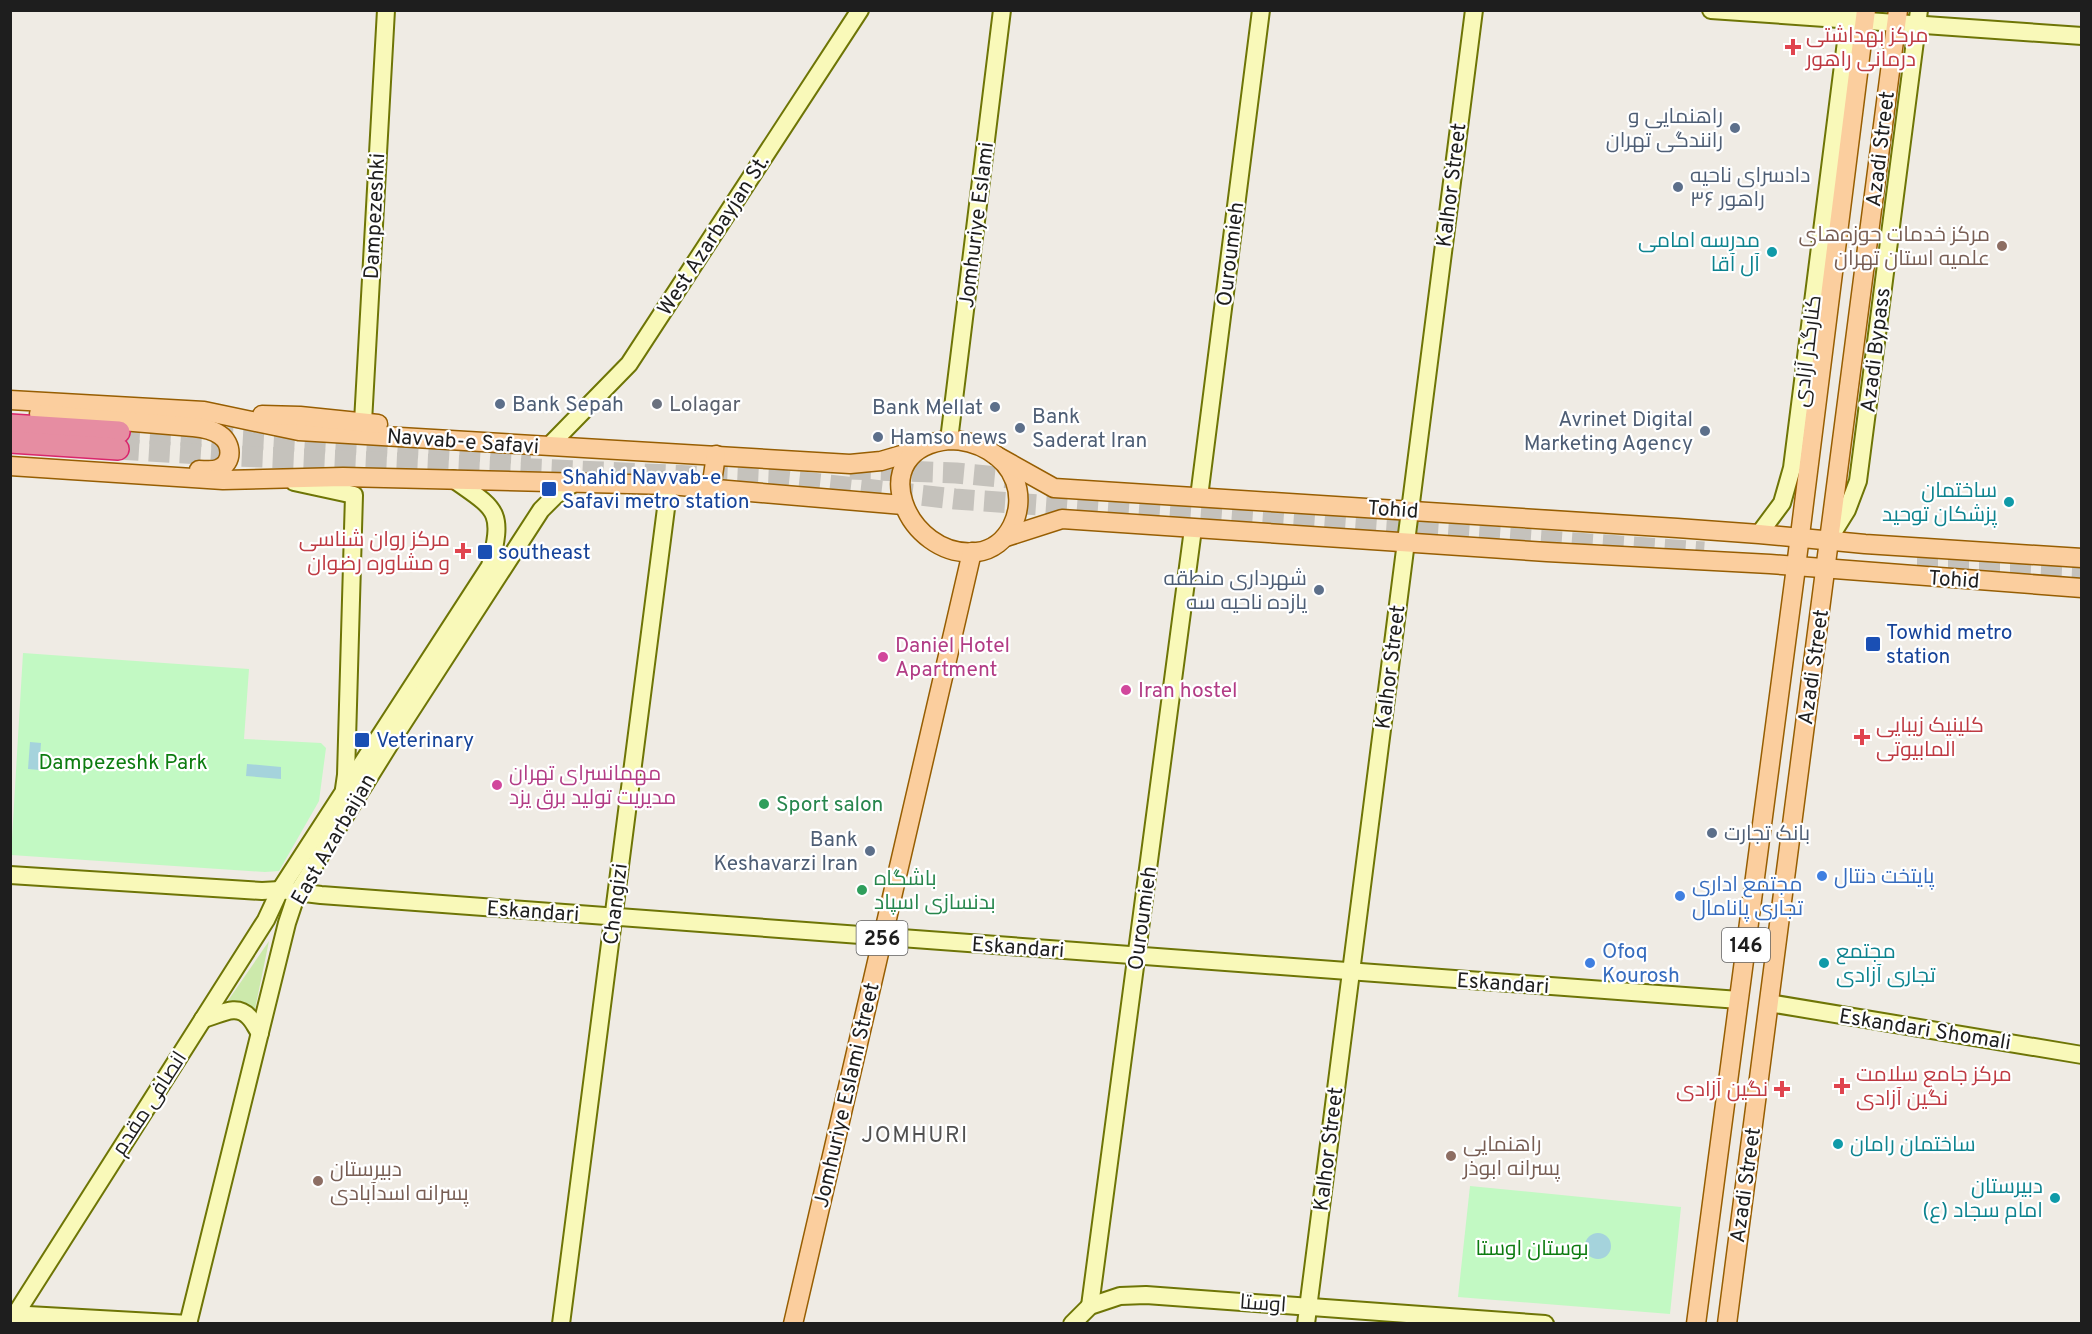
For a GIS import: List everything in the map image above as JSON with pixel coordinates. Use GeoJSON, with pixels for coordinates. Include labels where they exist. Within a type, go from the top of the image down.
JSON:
{"type":"FeatureCollection","features":[{"type":"Feature","properties":{"kind":"highway"},"geometry":{"type":"LineString","coordinates":[[10,425],[118,440],[10,442]]}},
{"type":"Feature","properties":{"kind":"main road","name":"Dampezeshki"},"geometry":{"type":"LineString","coordinates":[[363,423],[386,10]]}},
{"type":"Feature","properties":{"kind":"main road","name":"West Azarbayjan St."},"geometry":{"type":"LineString","coordinates":[[549,446],[629,364],[860,10]]}},
{"type":"Feature","properties":{"kind":"main road","name":"Jomhuriye Eslami"},"geometry":{"type":"LineString","coordinates":[[949,440],[1002,10]]}},
{"type":"Feature","properties":{"kind":"main road","name":"Ouroumieh"},"geometry":{"type":"LineString","coordinates":[[1199,497],[1261,10]]}},
{"type":"Feature","properties":{"kind":"main road","name":"Kalhor Street"},"geometry":{"type":"LineString","coordinates":[[1306,1323],[1474,10]]}},
{"type":"Feature","properties":{"kind":"main road"},"geometry":{"type":"LineString","coordinates":[[1711,10],[1918,18],[2082,36]]}},
{"type":"Feature","properties":{"kind":"main road","name":"کنارگذر آزادی"},"geometry":{"type":"LineString","coordinates":[[1792,468],[1857,16]]}},
{"type":"Feature","properties":{"kind":"main road","name":"Azadi Street"},"geometry":{"type":"LineString","coordinates":[[1696,1323],[1796,567],[1857,16]]}},
{"type":"Feature","properties":{"kind":"main road","name":"Azadi Street"},"geometry":{"type":"LineString","coordinates":[[1726,1323],[1898,17]]}},
{"type":"Feature","properties":{"kind":"main road","name":"Azadi Bypass"},"geometry":{"type":"LineString","coordinates":[[1829,540],[1847,510],[1858,482],[1918,18]]}},
{"type":"Feature","properties":{"kind":"main road","name":"Navvab-e Safavi"},"geometry":{"type":"LineString","coordinates":[[10,400],[204,411],[299,431],[850,464],[880,461],[915,451]]}},
{"type":"Feature","properties":{"kind":"main road"},"geometry":{"type":"LineString","coordinates":[[10,408],[29,413],[206,429],[226,440],[230,449],[224,465],[212,470],[10,456]]}},
{"type":"Feature","properties":{"kind":"main road"},"geometry":{"type":"LineString","coordinates":[[237,419],[267,415],[363,423],[473,433],[507,443]]}},
{"type":"Feature","properties":{"kind":"main road"},"geometry":{"type":"LineString","coordinates":[[949,440],[969,442],[983,447],[1010,470],[1018,492],[1016,518],[1006,537],[993,547],[972,552],[948,547],[928,537],[912,521],[903,505],[900,489],[902,472],[909,458],[915,451],[929,444],[949,440]]}},
{"type":"Feature","properties":{"kind":"main road"},"geometry":{"type":"LineString","coordinates":[[711,489],[716,455]]}},
{"type":"Feature","properties":{"kind":"main road","name":"Tohid"},"geometry":{"type":"LineString","coordinates":[[995,455],[1054,488],[1410,510],[2082,558]]}},
{"type":"Feature","properties":{"kind":"main road","name":"Navvab-e Safavi"},"geometry":{"type":"LineString","coordinates":[[10,466],[223,480],[343,477],[669,485],[903,505]]}},
{"type":"Feature","properties":{"kind":"main road"},"geometry":{"type":"LineString","coordinates":[[1759,534],[1782,502],[1792,468]]}},
{"type":"Feature","properties":{"kind":"main road"},"geometry":{"type":"LineString","coordinates":[[1792,468],[1799,537]]}},
{"type":"Feature","properties":{"kind":"main road"},"geometry":{"type":"LineString","coordinates":[[281,479],[354,495],[346,775],[341,795]]}},
{"type":"Feature","properties":{"kind":"main road","name":"East Azarbaijan"},"geometry":{"type":"LineString","coordinates":[[280,890],[490,566],[497,538],[494,512],[484,500],[453,479]]}},
{"type":"Feature","properties":{"kind":"main road","name":"East Azarbaijan"},"geometry":{"type":"LineString","coordinates":[[188,1323],[287,923],[297,893],[390,743],[541,510],[555,496],[577,482]]}},
{"type":"Feature","properties":{"kind":"main road","name":"Changizi"},"geometry":{"type":"LineString","coordinates":[[561,1323],[669,485]]}},
{"type":"Feature","properties":{"kind":"main road","name":"Tohid"},"geometry":{"type":"LineString","coordinates":[[1006,537],[1062,519],[1826,568],[2082,588]]}},
{"type":"Feature","properties":{"kind":"main road","name":"Ouroumieh"},"geometry":{"type":"LineString","coordinates":[[1090,1306],[1193,529]]}},
{"type":"Feature","properties":{"kind":"main road","name":"Jomhuriye Eslami Street"},"geometry":{"type":"LineString","coordinates":[[793,1323],[972,552]]}},
{"type":"Feature","properties":{"kind":"main road"},"geometry":{"type":"LineString","coordinates":[[10,874],[262,891],[280,890]]}},
{"type":"Feature","properties":{"kind":"main road","name":"Eskandari"},"geometry":{"type":"LineString","coordinates":[[280,890],[1738,1000]]}},
{"type":"Feature","properties":{"kind":"main road","name":"انصافی مقدم"},"geometry":{"type":"LineString","coordinates":[[13,1315],[266,920],[280,890]]}},
{"type":"Feature","properties":{"kind":"main road"},"geometry":{"type":"LineString","coordinates":[[1738,1000],[1769,1003]]}},
{"type":"Feature","properties":{"kind":"main road","name":"Eskandari Shomali"},"geometry":{"type":"LineString","coordinates":[[1769,1003],[2080,1055]]}},
{"type":"Feature","properties":{"kind":"main road"},"geometry":{"type":"LineString","coordinates":[[203,1019],[225,1011],[240,1011],[251,1018],[260,1034]]}},
{"type":"Feature","properties":{"kind":"main road","name":"اوستا"},"geometry":{"type":"LineString","coordinates":[[1090,1306],[1120,1296],[1146,1295],[1545,1323]]}},
{"type":"Feature","properties":{"kind":"main road"},"geometry":{"type":"LineString","coordinates":[[1072,1323],[1090,1306]]}},
{"type":"Feature","properties":{"kind":"main road"},"geometry":{"type":"LineString","coordinates":[[13,1315],[188,1323]]}},
{"type":"Feature","properties":{"kind":"green space","name":"Dampezeshk Park"},"geometry":{"type":"Polygon","coordinates":[[[23,653],[249,669],[244,739],[321,743],[326,748],[319,801],[279,871],[265,872],[11,855],[23,653]]]}},
{"type":"Feature","properties":{"kind":"green space"},"geometry":{"type":"Polygon","coordinates":[[[269,941],[255,1009],[227,1002],[269,941]]]}},
{"type":"Feature","properties":{"kind":"green space","name":"بوستان اوستا"},"geometry":{"type":"Polygon","coordinates":[[[1470,1186],[1681,1207],[1670,1314],[1458,1297],[1470,1186]]]}},
{"type":"Feature","properties":{"kind":"water"},"geometry":{"type":"Polygon","coordinates":[[[30,742],[41,743],[39,770],[28,769],[30,742]]]}},
{"type":"Feature","properties":{"kind":"water"},"geometry":{"type":"Polygon","coordinates":[[[247,764],[281,767],[281,779],[246,776],[247,764]]]}},
{"type":"Feature","properties":{"kind":"water"},"geometry":{"type":"Polygon","coordinates":[[[1598,1233],[1607,1237],[1611,1246],[1607,1255],[1598,1259],[1589,1255],[1585,1246],[1589,1237],[1598,1233]]]}},
{"type":"Feature","properties":{"kind":"tunnel"},"geometry":{"type":"LineString","coordinates":[[119,432],[531,454]]}},
{"type":"Feature","properties":{"kind":"tunnel"},"geometry":{"type":"LineString","coordinates":[[118,449],[784,480],[955,499],[1704,552]]}},
{"type":"Feature","properties":{"kind":"tunnel"},"geometry":{"type":"LineString","coordinates":[[850,469],[956,473],[1031,480]]}},
{"type":"Feature","properties":{"kind":"tunnel"},"geometry":{"type":"LineString","coordinates":[[1917,568],[2082,571]]}},
{"type":"Feature","properties":{"kind":"place","name":"مرکز بهداشتی درمانی راهور"},"geometry":{"type":"Point","coordinates":[1793,47]}},
{"type":"Feature","properties":{"kind":"place","name":"راهنمایی و رانندگی تهران"},"geometry":{"type":"Point","coordinates":[1735,128]}},
{"type":"Feature","properties":{"kind":"place","name":"دادسرای ناحیه ۳۶ راهور"},"geometry":{"type":"Point","coordinates":[1678,187]}},
{"type":"Feature","properties":{"kind":"place","name":"مرکز خدمات حوزه‌های علمیه استان تهران"},"geometry":{"type":"Point","coordinates":[2002,246]}},
{"type":"Feature","properties":{"kind":"place","name":"مدرسه امامی آل آقا"},"geometry":{"type":"Point","coordinates":[1772,252]}},
{"type":"Feature","properties":{"kind":"place","name":"Bank Sepah"},"geometry":{"type":"Point","coordinates":[500,404]}},
{"type":"Feature","properties":{"kind":"place","name":"Lolagar"},"geometry":{"type":"Point","coordinates":[657,404]}},
{"type":"Feature","properties":{"kind":"place","name":"Bank Mellat"},"geometry":{"type":"Point","coordinates":[995,407]}},
{"type":"Feature","properties":{"kind":"place","name":"Bank Saderat Iran"},"geometry":{"type":"Point","coordinates":[1020,428]}},
{"type":"Feature","properties":{"kind":"place","name":"Avrinet Digital Marketing Agency"},"geometry":{"type":"Point","coordinates":[1705,431]}},
{"type":"Feature","properties":{"kind":"place","name":"Hamso news"},"geometry":{"type":"Point","coordinates":[878,437]}},
{"type":"Feature","properties":{"kind":"place","name":"Shahid Navvab-e Safavi metro station"},"geometry":{"type":"Point","coordinates":[549,489]}},
{"type":"Feature","properties":{"kind":"place","name":"ساختمان پزشکان توحید"},"geometry":{"type":"Point","coordinates":[2009,502]}},
{"type":"Feature","properties":{"kind":"place","name":"مرکز روان شناسی و مشاوره رضوان"},"geometry":{"type":"Point","coordinates":[463,551]}},
{"type":"Feature","properties":{"kind":"place","name":"southeast"},"geometry":{"type":"Point","coordinates":[485,552]}},
{"type":"Feature","properties":{"kind":"place","name":"شهرداری منطقه یازده ناحیه سه"},"geometry":{"type":"Point","coordinates":[1319,590]}},
{"type":"Feature","properties":{"kind":"place","name":"Towhid metro station"},"geometry":{"type":"Point","coordinates":[1873,644]}},
{"type":"Feature","properties":{"kind":"place","name":"Daniel Hotel Apartment"},"geometry":{"type":"Point","coordinates":[883,657]}},
{"type":"Feature","properties":{"kind":"place","name":"Iran hostel"},"geometry":{"type":"Point","coordinates":[1126,690]}},
{"type":"Feature","properties":{"kind":"place","name":"کلینیک زیبایی المابیوتی"},"geometry":{"type":"Point","coordinates":[1862,737]}},
{"type":"Feature","properties":{"kind":"place","name":"Veterinary"},"geometry":{"type":"Point","coordinates":[362,740]}},
{"type":"Feature","properties":{"kind":"place","name":"مهمانسرای تهران مدیریت تولید برق یزد"},"geometry":{"type":"Point","coordinates":[497,785]}},
{"type":"Feature","properties":{"kind":"place","name":"Sport salon"},"geometry":{"type":"Point","coordinates":[764,804]}},
{"type":"Feature","properties":{"kind":"place","name":"بانک تجارت"},"geometry":{"type":"Point","coordinates":[1712,833]}},
{"type":"Feature","properties":{"kind":"place","name":"Bank Keshavarzi Iran"},"geometry":{"type":"Point","coordinates":[870,851]}},
{"type":"Feature","properties":{"kind":"place","name":"پایتخت دنتال"},"geometry":{"type":"Point","coordinates":[1822,876]}},
{"type":"Feature","properties":{"kind":"place","name":"باشگاه بدنسازی اسپاد"},"geometry":{"type":"Point","coordinates":[862,890]}},
{"type":"Feature","properties":{"kind":"place","name":"مجتمع اداری تجاری پانامال"},"geometry":{"type":"Point","coordinates":[1680,896]}},
{"type":"Feature","properties":{"kind":"place","name":"Ofoq Kourosh"},"geometry":{"type":"Point","coordinates":[1590,963]}},
{"type":"Feature","properties":{"kind":"place","name":"مجتمع تجاری آزادی"},"geometry":{"type":"Point","coordinates":[1824,963]}},
{"type":"Feature","properties":{"kind":"place","name":"مرکز جامع سلامت نگین آزادی"},"geometry":{"type":"Point","coordinates":[1842,1086]}},
{"type":"Feature","properties":{"kind":"place","name":"نگین آزادی"},"geometry":{"type":"Point","coordinates":[1782,1089]}},
{"type":"Feature","properties":{"kind":"place","name":"ساختمان رامان"},"geometry":{"type":"Point","coordinates":[1838,1144]}},
{"type":"Feature","properties":{"kind":"place","name":"راهنمایی پسرانه ابوذر"},"geometry":{"type":"Point","coordinates":[1451,1156]}},
{"type":"Feature","properties":{"kind":"place","name":"دبیرستان پسرانه اسدآبادی"},"geometry":{"type":"Point","coordinates":[318,1181]}},
{"type":"Feature","properties":{"kind":"place","name":"دبیرستان امام سجاد (ع)"},"geometry":{"type":"Point","coordinates":[2055,1198]}},
{"type":"Feature","properties":{"kind":"district","name":"JOMHURI"},"geometry":{"type":"Point","coordinates":[915,1134]}}]}
